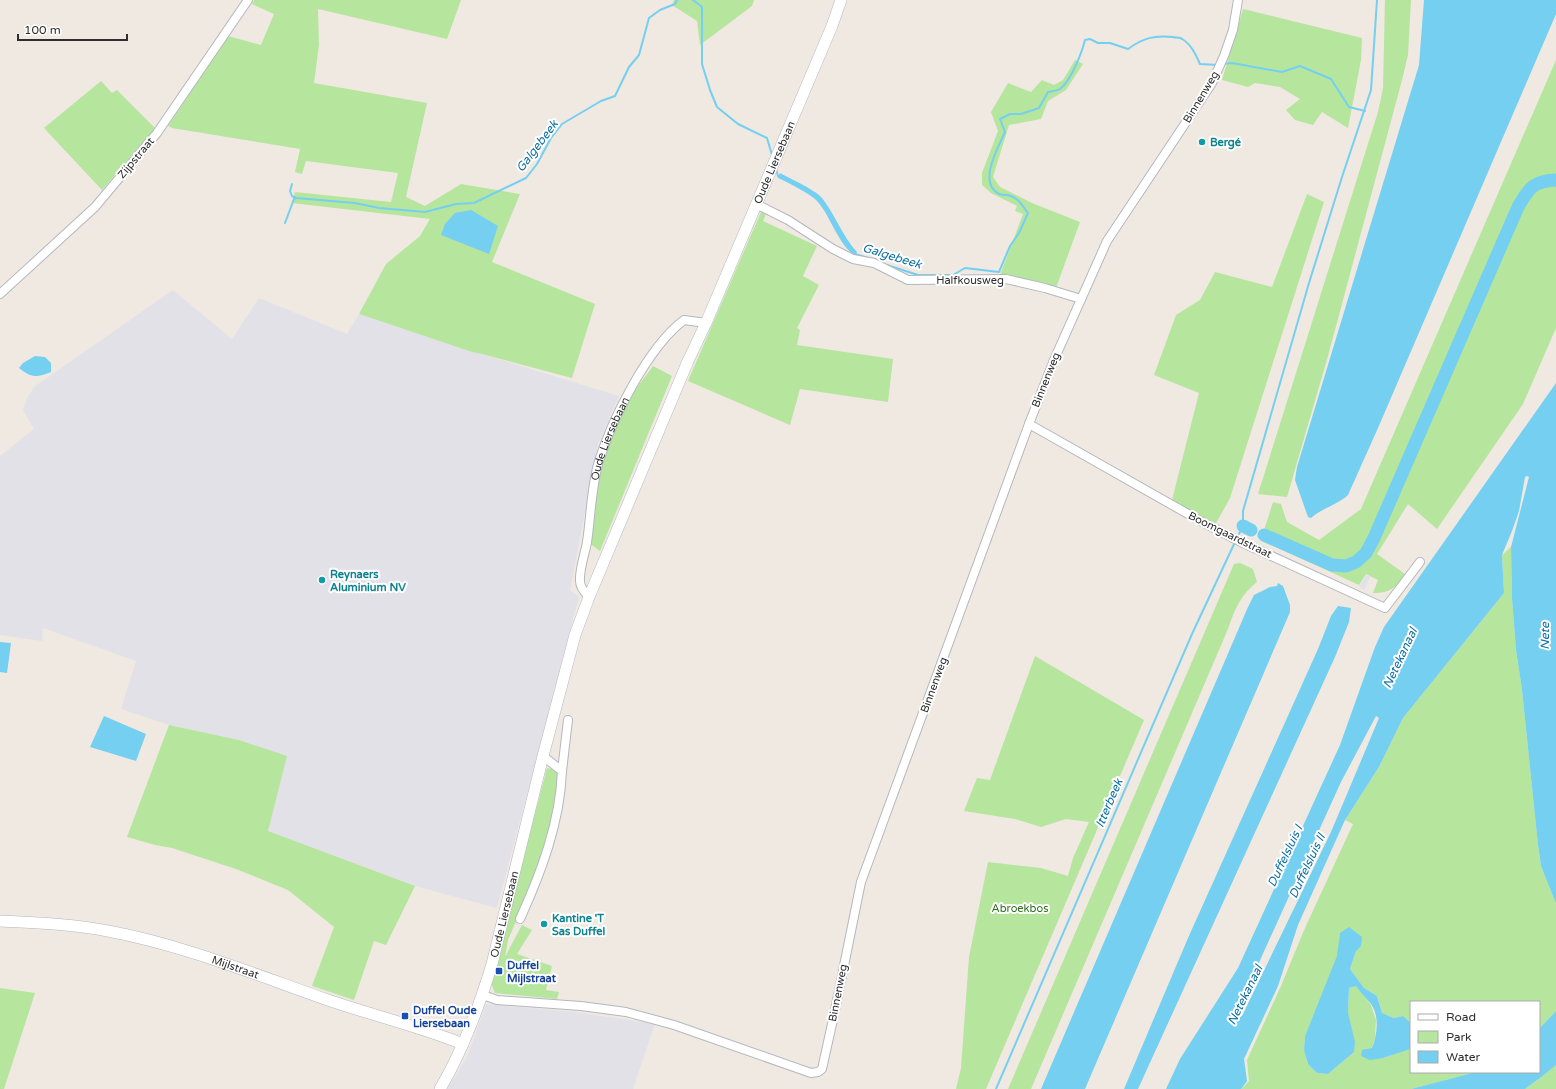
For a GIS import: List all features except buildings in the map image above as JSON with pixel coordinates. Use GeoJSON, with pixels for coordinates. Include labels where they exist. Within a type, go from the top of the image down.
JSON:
{"type":"FeatureCollection","features":[{"type":"Feature","properties":{"kind":"main road","name":"Oude Liersebaan"},"geometry":{"type":"LineString","coordinates":[[440,1089],[463,1044],[482,995],[502,924],[543,756],[575,635],[589,597],[688,361],[706,323],[832,26],[840,0]]}},
{"type":"Feature","properties":{"kind":"main road","name":"Mijlstraat"},"geometry":{"type":"LineString","coordinates":[[0,921],[49,923],[100,930],[168,945],[463,1044]]}},
{"type":"Feature","properties":{"kind":"street","name":"Zijpstraat"},"geometry":{"type":"LineString","coordinates":[[0,294],[96,207],[157,133],[248,0]]}},
{"type":"Feature","properties":{"kind":"street","name":"Binnenweg"},"geometry":{"type":"LineString","coordinates":[[482,995],[498,1000],[581,1006],[626,1012],[674,1025],[811,1073],[818,1072],[822,1069],[861,882],[1029,424],[1054,360],[1107,241],[1212,83],[1224,56],[1232,30],[1238,0]]}},
{"type":"Feature","properties":{"kind":"street","name":"Halfkousweg"},"geometry":{"type":"LineString","coordinates":[[756,204],[788,220],[833,249],[853,259],[874,263],[908,280],[1006,279],[1045,288],[1081,299]]}},
{"type":"Feature","properties":{"kind":"street","name":"Oude Liersebaan"},"geometry":{"type":"LineString","coordinates":[[589,597],[583,590],[580,582],[587,542],[590,510],[598,462],[614,421],[631,388],[673,328],[684,320],[706,323]]}},
{"type":"Feature","properties":{"kind":"street","name":"Boomgaardstraat"},"geometry":{"type":"LineString","coordinates":[[1029,424],[1204,523],[1385,608],[1420,562]]}},
{"type":"Feature","properties":{"kind":"street","name":"Oude Liersebaan"},"geometry":{"type":"LineString","coordinates":[[520,919],[541,869],[556,822],[568,720]]}},
{"type":"Feature","properties":{"kind":"street"},"geometry":{"type":"LineString","coordinates":[[543,756],[562,771]]}},
{"type":"Feature","properties":{"kind":"shaded area"},"geometry":{"type":"Polygon","coordinates":[[[173,290],[232,339],[259,298],[347,334],[359,314],[472,352],[619,396],[598,444],[570,590],[579,597],[497,908],[415,886],[267,831],[256,745],[169,725],[121,709],[136,661],[43,628],[42,641],[0,635],[0,456],[34,429],[23,410],[27,398],[34,387],[173,290]]]}},
{"type":"Feature","properties":{"kind":"shaded area"},"geometry":{"type":"Polygon","coordinates":[[[1366,575],[1370,577],[1364,590],[1359,587],[1366,575]]]}},
{"type":"Feature","properties":{"kind":"shaded area"},"geometry":{"type":"Polygon","coordinates":[[[486,1004],[574,1012],[655,1024],[633,1089],[447,1089],[468,1055],[486,1004]]]}},
{"type":"Feature","properties":{"kind":"green space"},"geometry":{"type":"Polygon","coordinates":[[[254,0],[461,0],[447,39],[318,9],[319,45],[314,83],[427,103],[406,197],[425,206],[461,184],[520,194],[492,262],[595,304],[572,378],[472,352],[359,314],[386,264],[420,236],[430,219],[292,203],[295,192],[391,202],[398,173],[306,161],[302,174],[295,172],[300,149],[172,128],[168,126],[228,36],[261,45],[274,14],[252,4],[254,0]]]}},
{"type":"Feature","properties":{"kind":"green space"},"geometry":{"type":"Polygon","coordinates":[[[674,0],[754,0],[752,6],[700,45],[697,21],[672,5],[674,0]]]}},
{"type":"Feature","properties":{"kind":"green space"},"geometry":{"type":"Polygon","coordinates":[[[1385,0],[1411,0],[1408,55],[1402,80],[1328,356],[1287,497],[1258,494],[1378,112],[1383,88],[1385,0]]]}},
{"type":"Feature","properties":{"kind":"green space"},"geometry":{"type":"Polygon","coordinates":[[[1243,9],[1362,38],[1361,60],[1348,128],[1322,112],[1313,125],[1295,120],[1286,110],[1300,99],[1280,87],[1255,83],[1248,87],[1222,80],[1243,9]]]}},
{"type":"Feature","properties":{"kind":"green space"},"geometry":{"type":"Polygon","coordinates":[[[1075,60],[1083,64],[1066,90],[1048,101],[1041,119],[1009,125],[993,177],[1000,187],[1032,203],[1080,222],[1056,288],[1000,275],[1023,214],[1015,211],[1017,206],[991,193],[982,185],[982,173],[998,131],[991,112],[1008,83],[1031,92],[1042,80],[1054,85],[1063,80],[1075,60]]]}},
{"type":"Feature","properties":{"kind":"green space"},"geometry":{"type":"Polygon","coordinates":[[[1556,60],[1556,328],[1523,404],[1437,529],[1408,504],[1377,554],[1405,574],[1399,583],[1392,589],[1384,592],[1373,593],[1378,580],[1366,574],[1359,585],[1261,540],[1273,502],[1281,504],[1287,522],[1319,540],[1361,509],[1556,60]]]}},
{"type":"Feature","properties":{"kind":"green space"},"geometry":{"type":"Polygon","coordinates":[[[101,81],[112,93],[117,90],[155,128],[102,190],[44,128],[101,81]]]}},
{"type":"Feature","properties":{"kind":"green space"},"geometry":{"type":"Polygon","coordinates":[[[1307,194],[1324,202],[1230,498],[1215,525],[1172,500],[1199,393],[1154,375],[1176,315],[1200,300],[1215,272],[1272,287],[1307,194]]]}},
{"type":"Feature","properties":{"kind":"green space"},"geometry":{"type":"Polygon","coordinates":[[[761,212],[766,214],[763,221],[817,246],[803,276],[819,285],[797,328],[800,330],[797,345],[893,359],[888,402],[800,389],[790,425],[688,381],[761,212]]]}},
{"type":"Feature","properties":{"kind":"green space"},"geometry":{"type":"Polygon","coordinates":[[[653,366],[672,376],[600,551],[589,543],[594,504],[603,466],[615,429],[633,393],[653,366]]]}},
{"type":"Feature","properties":{"kind":"green space"},"geometry":{"type":"Polygon","coordinates":[[[1511,547],[1512,598],[1516,650],[1522,690],[1538,845],[1541,866],[1556,904],[1556,1011],[1540,1028],[1540,1001],[1410,1001],[1410,1022],[1403,1016],[1394,1018],[1382,1013],[1377,996],[1364,988],[1350,969],[1356,951],[1340,933],[1338,956],[1305,1036],[1304,1050],[1308,1064],[1317,1073],[1328,1074],[1354,1052],[1354,1042],[1348,1011],[1349,988],[1356,986],[1371,1005],[1376,1020],[1375,1038],[1372,1048],[1383,1058],[1410,1049],[1410,1073],[1472,1073],[1411,1089],[1241,1089],[1249,1081],[1247,1060],[1353,824],[1345,820],[1379,767],[1403,718],[1504,593],[1502,555],[1511,547]]]}},
{"type":"Feature","properties":{"kind":"green space"},"geometry":{"type":"Polygon","coordinates":[[[1240,563],[1253,569],[1257,582],[1246,592],[1236,609],[1031,1089],[1008,1089],[1234,564],[1240,563]]]}},
{"type":"Feature","properties":{"kind":"green space","name":"Abroekbos"},"geometry":{"type":"Polygon","coordinates":[[[1035,656],[1144,720],[986,1089],[956,1089],[961,1068],[969,957],[988,862],[1041,868],[1068,876],[1073,858],[1089,822],[1066,819],[1041,827],[1015,819],[964,811],[977,778],[990,780],[1035,656]]]}},
{"type":"Feature","properties":{"kind":"green space"},"geometry":{"type":"Polygon","coordinates":[[[169,725],[239,740],[287,756],[268,831],[415,886],[386,945],[374,941],[354,1000],[312,986],[334,927],[288,890],[236,869],[172,848],[127,837],[169,725]]]}},
{"type":"Feature","properties":{"kind":"green space"},"geometry":{"type":"Polygon","coordinates":[[[547,768],[556,770],[559,776],[556,804],[539,868],[508,940],[505,957],[522,925],[532,930],[517,954],[552,966],[546,990],[559,992],[557,999],[495,993],[491,983],[547,768]]]}},
{"type":"Feature","properties":{"kind":"green space"},"geometry":{"type":"Polygon","coordinates":[[[0,988],[35,993],[4,1089],[0,1089],[0,988]]]}},
{"type":"Feature","properties":{"kind":"green space"},"geometry":{"type":"Polygon","coordinates":[[[1556,1065],[1556,1089],[1525,1089],[1544,1075],[1556,1065]]]}},
{"type":"Feature","properties":{"kind":"water"},"geometry":{"type":"Polygon","coordinates":[[[1424,0],[1556,0],[1556,14],[1348,495],[1311,518],[1308,517],[1295,480],[1297,467],[1419,65],[1424,0]]]}},
{"type":"Feature","properties":{"kind":"water"},"geometry":{"type":"Polygon","coordinates":[[[780,173],[808,188],[822,198],[847,239],[857,252],[856,255],[850,252],[845,246],[825,212],[815,199],[802,190],[778,178],[780,173]]]}},
{"type":"Feature","properties":{"kind":"water"},"geometry":{"type":"Polygon","coordinates":[[[471,210],[498,226],[489,254],[441,235],[445,224],[455,213],[471,210]]]}},
{"type":"Feature","properties":{"kind":"water"},"geometry":{"type":"Polygon","coordinates":[[[35,356],[45,357],[51,363],[51,372],[34,376],[27,374],[19,368],[23,363],[35,356]]]}},
{"type":"Feature","properties":{"kind":"water"},"geometry":{"type":"Polygon","coordinates":[[[1556,383],[1556,904],[1541,866],[1522,690],[1516,650],[1512,598],[1511,547],[1529,477],[1527,476],[1525,477],[1519,511],[1502,555],[1504,593],[1403,718],[1379,767],[1345,820],[1298,925],[1278,986],[1244,1059],[1247,1081],[1241,1089],[1166,1089],[1180,1059],[1238,968],[1340,745],[1375,647],[1384,627],[1556,383]],[[1376,716],[1341,782],[1261,958],[1238,1015],[1239,1017],[1242,1016],[1331,832],[1379,718],[1376,716]]]}},
{"type":"Feature","properties":{"kind":"water"},"geometry":{"type":"Polygon","coordinates":[[[1278,583],[1283,586],[1290,605],[1290,612],[1085,1089],[1041,1089],[1248,607],[1254,595],[1270,587],[1277,586],[1278,583]]]}},
{"type":"Feature","properties":{"kind":"water"},"geometry":{"type":"Polygon","coordinates":[[[1338,606],[1351,608],[1349,622],[1335,657],[1138,1089],[1124,1089],[1188,938],[1318,649],[1331,616],[1338,606]]]}},
{"type":"Feature","properties":{"kind":"water"},"geometry":{"type":"Polygon","coordinates":[[[0,642],[11,643],[7,673],[0,672],[0,642]]]}},
{"type":"Feature","properties":{"kind":"water"},"geometry":{"type":"Polygon","coordinates":[[[104,716],[146,734],[136,761],[90,747],[104,716]]]}},
{"type":"Feature","properties":{"kind":"water"},"geometry":{"type":"Polygon","coordinates":[[[1349,927],[1362,937],[1361,946],[1356,951],[1350,969],[1364,988],[1377,996],[1382,1013],[1394,1018],[1403,1016],[1410,1022],[1410,1049],[1383,1058],[1370,1060],[1361,1056],[1362,1050],[1372,1048],[1377,1020],[1371,1004],[1356,986],[1349,988],[1348,1013],[1355,1042],[1354,1052],[1328,1074],[1317,1073],[1308,1064],[1304,1050],[1305,1036],[1337,956],[1340,933],[1349,927]]]}},
{"type":"Feature","properties":{"kind":"water"},"geometry":{"type":"Polygon","coordinates":[[[1556,1011],[1556,1065],[1525,1089],[1411,1089],[1472,1073],[1540,1073],[1540,1028],[1556,1011]]]}},
{"type":"Feature","properties":{"kind":"waterway","name":"Galgebeek"},"geometry":{"type":"LineString","coordinates":[[292,184],[290,191],[292,196],[296,198],[355,203],[379,208],[425,212],[456,204],[474,203],[526,178],[537,164],[551,138],[562,124],[601,101],[615,96],[629,67],[639,55],[649,18],[660,10],[675,4],[677,0]]}},
{"type":"Feature","properties":{"kind":"waterway","name":"Galgebeek"},"geometry":{"type":"LineString","coordinates":[[693,0],[702,7],[702,64],[717,107],[738,124],[767,138],[772,155]]}},
{"type":"Feature","properties":{"kind":"waterway"},"geometry":{"type":"LineString","coordinates":[[1237,538],[1243,526],[1243,511],[1309,283],[1371,90],[1377,0]]}},
{"type":"Feature","properties":{"kind":"waterway","name":"Galgebeek"},"geometry":{"type":"LineString","coordinates":[[887,265],[918,275],[953,275],[965,268],[999,272],[1010,246],[1019,233],[1028,213],[1015,198],[1008,195],[999,194],[993,189],[990,182],[992,164],[1005,132],[1000,119],[1010,114],[1021,114],[1039,108],[1048,92],[1060,89],[1072,73],[1079,59],[1085,40],[1090,39],[1098,43],[1110,43],[1128,49],[1149,38],[1160,36],[1181,38],[1191,47],[1200,64],[1218,65]]}},
{"type":"Feature","properties":{"kind":"waterway","name":"Galgebeek"},"geometry":{"type":"LineString","coordinates":[[1222,64],[1232,63],[1282,72],[1300,66],[1331,79],[1349,107],[1365,111]]}},
{"type":"Feature","properties":{"kind":"waterway","name":"Galgebeek"},"geometry":{"type":"LineString","coordinates":[[776,169],[778,176],[781,177]]}},
{"type":"Feature","properties":{"kind":"waterway"},"geometry":{"type":"LineString","coordinates":[[1264,535],[1332,565],[1346,566],[1356,562],[1366,553],[1374,538],[1518,207],[1532,187],[1542,182],[1556,180]]}},
{"type":"Feature","properties":{"kind":"waterway"},"geometry":{"type":"LineString","coordinates":[[285,223],[294,199],[296,198]]}},
{"type":"Feature","properties":{"kind":"waterway","name":"Galgebeek"},"geometry":{"type":"LineString","coordinates":[[855,254],[868,258]]}},
{"type":"Feature","properties":{"kind":"waterway"},"geometry":{"type":"LineString","coordinates":[[1243,526],[1251,530]]}},
{"type":"Feature","properties":{"kind":"waterway","name":"Itterbeek"},"geometry":{"type":"LineString","coordinates":[[996,1089],[1192,634],[1235,542]]}},
{"type":"Feature","properties":{"kind":"place","name":"Bergé"},"geometry":{"type":"Point","coordinates":[1202,142]}},
{"type":"Feature","properties":{"kind":"place","name":"Reynaers Aluminium NV"},"geometry":{"type":"Point","coordinates":[322,580]}},
{"type":"Feature","properties":{"kind":"place","name":"Kantine 'T Sas Duffel"},"geometry":{"type":"Point","coordinates":[544,924]}},
{"type":"Feature","properties":{"kind":"place","name":"Duffel Mijlstraat"},"geometry":{"type":"Point","coordinates":[499,971]}},
{"type":"Feature","properties":{"kind":"place","name":"Duffel Oude Liersebaan"},"geometry":{"type":"Point","coordinates":[405,1016]}},
{"type":"Feature","properties":{"kind":"water label","name":"Nete"},"geometry":{"type":"Point","coordinates":[1545,636]}},
{"type":"Feature","properties":{"kind":"water label","name":"Netekanaal"},"geometry":{"type":"Point","coordinates":[1400,658]}},
{"type":"Feature","properties":{"kind":"water label","name":"Duffelsluis I"},"geometry":{"type":"Point","coordinates":[1285,856]}},
{"type":"Feature","properties":{"kind":"water label","name":"Duffelsluis II"},"geometry":{"type":"Point","coordinates":[1307,866]}},
{"type":"Feature","properties":{"kind":"water label","name":"Netekanaal"},"geometry":{"type":"Point","coordinates":[1245,995]}}]}
